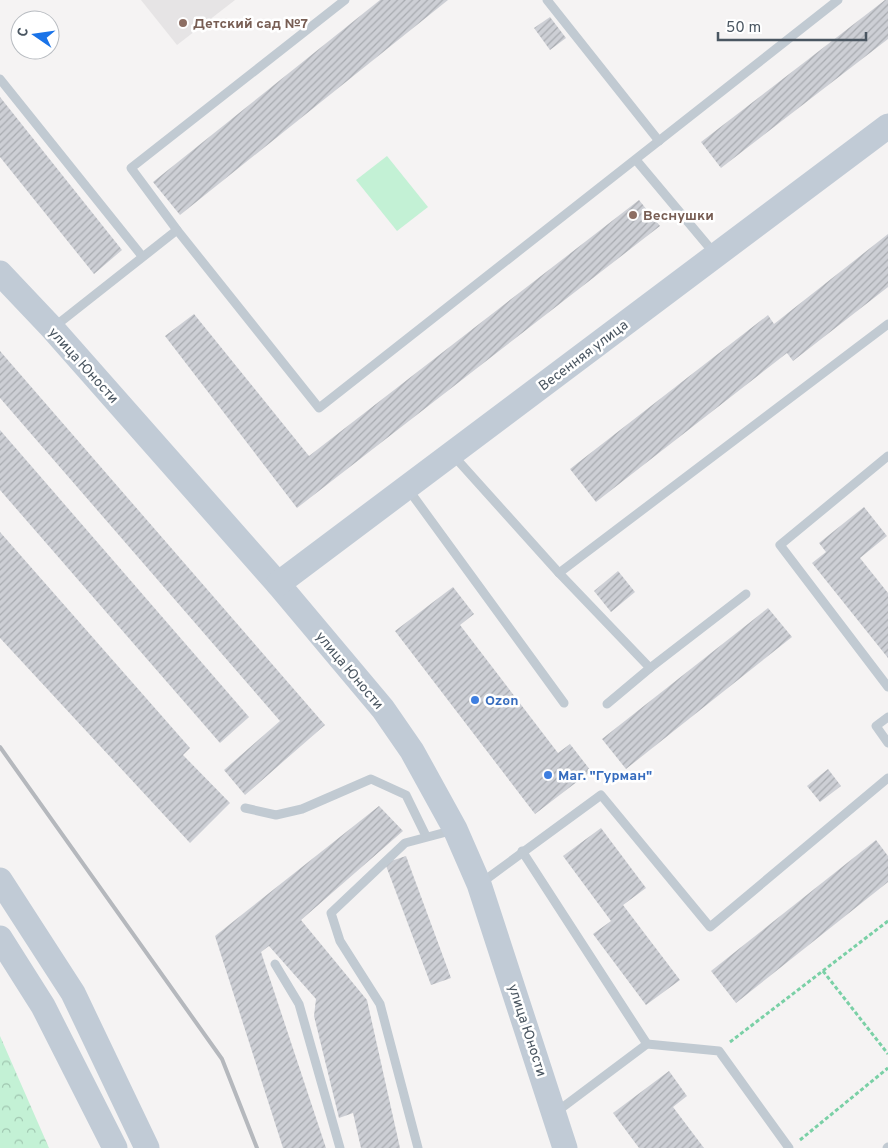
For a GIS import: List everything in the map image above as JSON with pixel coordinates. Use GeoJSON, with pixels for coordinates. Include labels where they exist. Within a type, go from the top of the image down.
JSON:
{"type":"FeatureCollection","features":[{"type":"Feature","properties":{"kind":"street","name":"Весенняя улица"},"geometry":{"type":"LineString","coordinates":[[278,584],[888,126]]}},
{"type":"Feature","properties":{"kind":"street","name":"улица Юности"},"geometry":{"type":"LineString","coordinates":[[0,273],[52,328],[278,584],[383,709],[412,751],[455,829],[479,884],[566,1148]]}},
{"type":"Feature","properties":{"kind":"street"},"geometry":{"type":"LineString","coordinates":[[0,880],[73,993],[147,1148]]}},
{"type":"Feature","properties":{"kind":"street"},"geometry":{"type":"LineString","coordinates":[[0,938],[43,1006],[116,1148]]}},
{"type":"Feature","properties":{"kind":"lane"},"geometry":{"type":"LineString","coordinates":[[344,0],[130,168],[318,408],[838,0]]}},
{"type":"Feature","properties":{"kind":"lane"},"geometry":{"type":"LineString","coordinates":[[547,0],[659,141]]}},
{"type":"Feature","properties":{"kind":"lane"},"geometry":{"type":"LineString","coordinates":[[0,79],[142,256]]}},
{"type":"Feature","properties":{"kind":"lane"},"geometry":{"type":"LineString","coordinates":[[636,160],[716,256]]}},
{"type":"Feature","properties":{"kind":"lane"},"geometry":{"type":"LineString","coordinates":[[52,328],[177,230]]}},
{"type":"Feature","properties":{"kind":"lane"},"geometry":{"type":"LineString","coordinates":[[559,573],[888,324]]}},
{"type":"Feature","properties":{"kind":"lane"},"geometry":{"type":"LineString","coordinates":[[452,454],[559,573],[650,668]]}},
{"type":"Feature","properties":{"kind":"lane"},"geometry":{"type":"LineString","coordinates":[[888,456],[780,546],[888,687]]}},
{"type":"Feature","properties":{"kind":"lane"},"geometry":{"type":"LineString","coordinates":[[407,488],[564,703]]}},
{"type":"Feature","properties":{"kind":"lane"},"geometry":{"type":"LineString","coordinates":[[608,704],[650,668],[746,594]]}},
{"type":"Feature","properties":{"kind":"lane"},"geometry":{"type":"LineString","coordinates":[[888,717],[876,726],[888,743]]}},
{"type":"Feature","properties":{"kind":"lane"},"geometry":{"type":"LineString","coordinates":[[479,884],[601,794],[710,927],[888,778]]}},
{"type":"Feature","properties":{"kind":"lane"},"geometry":{"type":"LineString","coordinates":[[245,808],[276,815],[302,809],[371,779],[406,795],[426,836]]}},
{"type":"Feature","properties":{"kind":"lane"},"geometry":{"type":"LineString","coordinates":[[418,1148],[380,1004],[340,941],[332,913],[405,843],[455,829]]}},
{"type":"Feature","properties":{"kind":"lane"},"geometry":{"type":"LineString","coordinates":[[522,851],[647,1044]]}},
{"type":"Feature","properties":{"kind":"lane"},"geometry":{"type":"LineString","coordinates":[[276,964],[299,1004],[340,1148]]}},
{"type":"Feature","properties":{"kind":"lane"},"geometry":{"type":"LineString","coordinates":[[555,1113],[647,1044],[719,1051],[789,1148]]}},
{"type":"Feature","properties":{"kind":"path"},"geometry":{"type":"LineString","coordinates":[[719,1051],[888,921]]}},
{"type":"Feature","properties":{"kind":"path"},"geometry":{"type":"LineString","coordinates":[[823,971],[888,1054]]}},
{"type":"Feature","properties":{"kind":"path"},"geometry":{"type":"LineString","coordinates":[[797,1142],[888,1068]]}},
{"type":"Feature","properties":{"kind":"shaded area","name":"Детский сад №7"},"geometry":{"type":"Polygon","coordinates":[[[141,0],[235,0],[177,45],[141,0]]]}},
{"type":"Feature","properties":{"kind":"green space"},"geometry":{"type":"Polygon","coordinates":[[[387,156],[428,207],[397,231],[356,180],[387,156]]]}},
{"type":"Feature","properties":{"kind":"green space"},"geometry":{"type":"Polygon","coordinates":[[[0,1036],[49,1148],[0,1148],[0,1036]]]}},
{"type":"Feature","properties":{"kind":"building"},"geometry":{"type":"Polygon","coordinates":[[[380,0],[448,0],[180,215],[153,182],[380,0]]]}},
{"type":"Feature","properties":{"kind":"building"},"geometry":{"type":"Polygon","coordinates":[[[885,0],[888,0],[888,39],[721,168],[701,142],[885,0]]]}},
{"type":"Feature","properties":{"kind":"building"},"geometry":{"type":"Polygon","coordinates":[[[550,17],[566,38],[550,50],[534,28],[550,17]]]}},
{"type":"Feature","properties":{"kind":"building"},"geometry":{"type":"Polygon","coordinates":[[[0,97],[122,250],[94,274],[0,157],[0,97]]]}},
{"type":"Feature","properties":{"kind":"building"},"geometry":{"type":"Polygon","coordinates":[[[639,200],[660,226],[297,508],[165,336],[194,314],[309,456],[639,200]]]}},
{"type":"Feature","properties":{"kind":"building"},"geometry":{"type":"Polygon","coordinates":[[[888,234],[888,287],[793,361],[787,353],[596,502],[570,469],[768,315],[774,324],[888,234]]]}},
{"type":"Feature","properties":{"kind":"building"},"geometry":{"type":"Polygon","coordinates":[[[0,351],[325,725],[245,795],[224,770],[280,721],[0,398],[0,351]]]}},
{"type":"Feature","properties":{"kind":"building"},"geometry":{"type":"Polygon","coordinates":[[[0,430],[249,717],[220,743],[0,490],[0,430]]]}},
{"type":"Feature","properties":{"kind":"building"},"geometry":{"type":"Polygon","coordinates":[[[864,507],[887,536],[860,558],[888,593],[888,658],[812,563],[826,552],[819,543],[864,507]]]}},
{"type":"Feature","properties":{"kind":"building"},"geometry":{"type":"Polygon","coordinates":[[[0,532],[190,748],[183,755],[230,803],[190,843],[0,638],[0,532]]]}},
{"type":"Feature","properties":{"kind":"building"},"geometry":{"type":"Polygon","coordinates":[[[618,571],[635,592],[611,612],[594,591],[618,571]]]}},
{"type":"Feature","properties":{"kind":"building"},"geometry":{"type":"Polygon","coordinates":[[[453,587],[474,614],[460,625],[558,753],[570,744],[591,771],[535,814],[395,631],[453,587]]]}},
{"type":"Feature","properties":{"kind":"building"},"geometry":{"type":"Polygon","coordinates":[[[768,608],[792,637],[626,769],[602,739],[768,608]]]}},
{"type":"Feature","properties":{"kind":"building"},"geometry":{"type":"Polygon","coordinates":[[[828,769],[841,786],[820,802],[807,786],[828,769]]]}},
{"type":"Feature","properties":{"kind":"building"},"geometry":{"type":"Polygon","coordinates":[[[379,806],[403,831],[301,920],[367,1000],[400,1148],[361,1148],[353,1113],[339,1118],[314,1016],[316,999],[269,946],[261,952],[326,1148],[283,1148],[215,936],[379,806]]]}},
{"type":"Feature","properties":{"kind":"building"},"geometry":{"type":"Polygon","coordinates":[[[601,828],[646,888],[623,905],[680,980],[646,1005],[593,934],[611,921],[563,856],[601,828]]]}},
{"type":"Feature","properties":{"kind":"building"},"geometry":{"type":"Polygon","coordinates":[[[876,840],[888,856],[888,882],[736,1003],[711,971],[876,840]]]}},
{"type":"Feature","properties":{"kind":"building"},"geometry":{"type":"Polygon","coordinates":[[[406,856],[451,978],[431,985],[385,863],[406,856]]]}},
{"type":"Feature","properties":{"kind":"building"},"geometry":{"type":"Polygon","coordinates":[[[669,1071],[687,1096],[673,1107],[704,1148],[639,1148],[613,1113],[669,1071]]]}},
{"type":"Feature","properties":{"kind":"railway"},"geometry":{"type":"LineString","coordinates":[[0,747],[222,1059],[257,1148]]}},
{"type":"Feature","properties":{"kind":"place","name":"Детский сад №7"},"geometry":{"type":"Point","coordinates":[183,23]}},
{"type":"Feature","properties":{"kind":"place","name":"Веснушки"},"geometry":{"type":"Point","coordinates":[633,215]}},
{"type":"Feature","properties":{"kind":"place","name":"Ozon"},"geometry":{"type":"Point","coordinates":[475,700]}},
{"type":"Feature","properties":{"kind":"place","name":"Маг. \"Гурман\""},"geometry":{"type":"Point","coordinates":[548,775]}}]}
